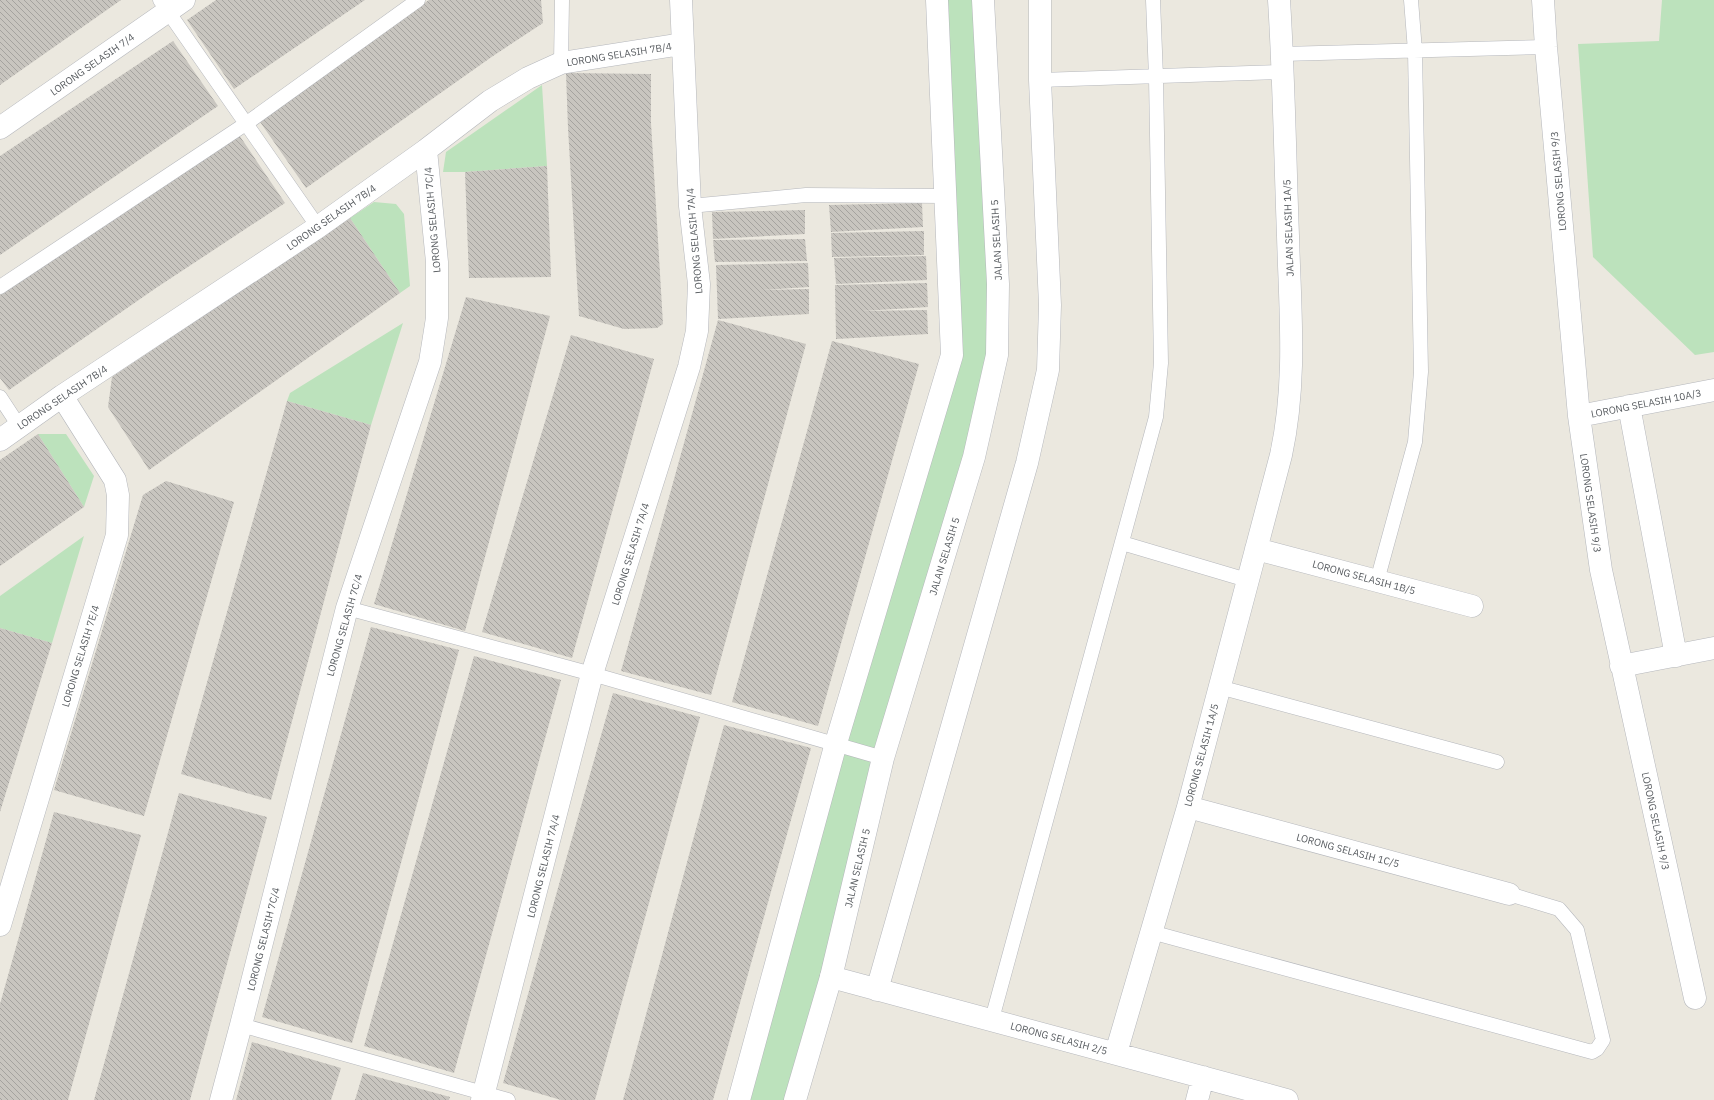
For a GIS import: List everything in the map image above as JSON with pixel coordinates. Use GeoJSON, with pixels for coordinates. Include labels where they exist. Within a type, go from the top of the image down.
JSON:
{"type":"FeatureCollection","features":[{"type":"Feature","properties":{"kind":"street","name":"LORONG SELASIH 7A/4"},"geometry":{"type":"LineString","coordinates":[[483,1097],[592,674],[689,368],[697,331],[699,284],[690,206],[680,0]]}},
{"type":"Feature","properties":{"kind":"street"},"geometry":{"type":"LineString","coordinates":[[739,1100],[836,743],[952,355],[936,0]]}},
{"type":"Feature","properties":{"kind":"street","name":"JALAN SELASIH 5"},"geometry":{"type":"LineString","coordinates":[[798,1099],[831,977],[883,758],[974,457],[997,356],[998,284],[983,0]]}},
{"type":"Feature","properties":{"kind":"street"},"geometry":{"type":"LineString","coordinates":[[877,990],[1027,464],[1048,370],[1050,305],[1040,80],[1040,0]]}},
{"type":"Feature","properties":{"kind":"street","name":"JALAN SELASIH 1A/5"},"geometry":{"type":"LineString","coordinates":[[1279,0],[1283,63],[1292,365],[1287,425],[1281,455]]}},
{"type":"Feature","properties":{"kind":"street","name":"LORONG SELASIH 9/3"},"geometry":{"type":"LineString","coordinates":[[1543,0],[1579,416],[1600,570],[1695,998]]}},
{"type":"Feature","properties":{"kind":"street","name":"LORONG SELASIH 7/4"},"geometry":{"type":"LineString","coordinates":[[0,128],[170,4]]}},
{"type":"Feature","properties":{"kind":"street","name":"LORONG SELASIH 7B/4"},"geometry":{"type":"LineString","coordinates":[[0,440],[62,396],[318,227],[426,150],[490,101],[528,78],[561,63],[682,44]]}},
{"type":"Feature","properties":{"kind":"street","name":"LORONG SELASIH 7C/4"},"geometry":{"type":"LineString","coordinates":[[221,1100],[242,1025],[347,608],[430,362],[437,318],[438,262],[426,150]]}},
{"type":"Feature","properties":{"kind":"street","name":"LORONG SELASIH 10A/3"},"geometry":{"type":"LineString","coordinates":[[1579,416],[1714,390]]}},
{"type":"Feature","properties":{"kind":"street","name":"LORONG SELASIH 7E/4"},"geometry":{"type":"LineString","coordinates":[[0,925],[117,535],[118,495],[115,480],[62,396]]}},
{"type":"Feature","properties":{"kind":"street"},"geometry":{"type":"LineString","coordinates":[[1629,406],[1676,656]]}},
{"type":"Feature","properties":{"kind":"street","name":"LORONG SELASIH 1A/5"},"geometry":{"type":"LineString","coordinates":[[1116,1053],[1188,807],[1281,455]]}},
{"type":"Feature","properties":{"kind":"street","name":"LORONG SELASIH 1B/5"},"geometry":{"type":"LineString","coordinates":[[1256,549],[1472,606]]}},
{"type":"Feature","properties":{"kind":"street"},"geometry":{"type":"LineString","coordinates":[[1621,666],[1714,648]]}},
{"type":"Feature","properties":{"kind":"street","name":"LORONG SELASIH 1C/5"},"geometry":{"type":"LineString","coordinates":[[1188,807],[1509,894]]}},
{"type":"Feature","properties":{"kind":"street","name":"LORONG SELASIH 2/5"},"geometry":{"type":"LineString","coordinates":[[831,977],[992,1019],[1287,1100]]}},
{"type":"Feature","properties":{"kind":"street"},"geometry":{"type":"LineString","coordinates":[[1197,1100],[1203,1077]]}},
{"type":"Feature","properties":{"kind":"lane"},"geometry":{"type":"LineString","coordinates":[[0,288],[247,123],[418,0]]}},
{"type":"Feature","properties":{"kind":"lane"},"geometry":{"type":"LineString","coordinates":[[561,63],[562,0]]}},
{"type":"Feature","properties":{"kind":"lane"},"geometry":{"type":"LineString","coordinates":[[992,1019],[1156,417],[1160,363],[1156,77],[1153,0]]}},
{"type":"Feature","properties":{"kind":"lane"},"geometry":{"type":"LineString","coordinates":[[1377,581],[1415,442],[1421,372],[1415,51],[1411,0]]}},
{"type":"Feature","properties":{"kind":"lane"},"geometry":{"type":"LineString","coordinates":[[170,4],[247,123],[318,227]]}},
{"type":"Feature","properties":{"kind":"lane"},"geometry":{"type":"LineString","coordinates":[[1040,80],[1156,77],[1283,63],[1415,51],[1546,47]]}},
{"type":"Feature","properties":{"kind":"lane"},"geometry":{"type":"LineString","coordinates":[[690,206],[806,195],[945,196]]}},
{"type":"Feature","properties":{"kind":"lane"},"geometry":{"type":"LineString","coordinates":[[0,397],[19,426]]}},
{"type":"Feature","properties":{"kind":"lane"},"geometry":{"type":"LineString","coordinates":[[1122,543],[1247,580]]}},
{"type":"Feature","properties":{"kind":"lane"},"geometry":{"type":"LineString","coordinates":[[347,608],[592,674],[836,743],[883,758]]}},
{"type":"Feature","properties":{"kind":"lane"},"geometry":{"type":"LineString","coordinates":[[1219,687],[1497,762]]}},
{"type":"Feature","properties":{"kind":"lane"},"geometry":{"type":"LineString","coordinates":[[1151,932],[1592,1052],[1597,1049],[1603,1040],[1577,930],[1559,910],[1509,894]]}},
{"type":"Feature","properties":{"kind":"lane"},"geometry":{"type":"LineString","coordinates":[[242,1025],[483,1097],[508,1100]]}},
{"type":"Feature","properties":{"kind":"green space"},"geometry":{"type":"Polygon","coordinates":[[[937,0],[983,0],[997,355],[795,1100],[739,1100],[952,355],[937,0]]]}},
{"type":"Feature","properties":{"kind":"green space"},"geometry":{"type":"Polygon","coordinates":[[[1662,0],[1714,0],[1714,352],[1695,355],[1593,257],[1578,44],[1659,41],[1662,0]]]}},
{"type":"Feature","properties":{"kind":"green space"},"geometry":{"type":"Polygon","coordinates":[[[542,85],[547,166],[465,172],[443,172],[446,152],[542,85]]]}},
{"type":"Feature","properties":{"kind":"green space"},"geometry":{"type":"Polygon","coordinates":[[[374,202],[396,204],[404,214],[410,286],[400,293],[350,218],[374,202]]]}},
{"type":"Feature","properties":{"kind":"green space"},"geometry":{"type":"Polygon","coordinates":[[[403,323],[371,425],[287,401],[290,393],[403,323]]]}},
{"type":"Feature","properties":{"kind":"green space"},"geometry":{"type":"Polygon","coordinates":[[[38,434],[66,434],[94,476],[84,507],[38,434]]]}},
{"type":"Feature","properties":{"kind":"green space"},"geometry":{"type":"Polygon","coordinates":[[[84,536],[52,643],[0,628],[0,596],[84,536]]]}},
{"type":"Feature","properties":{"kind":"building"},"geometry":{"type":"Polygon","coordinates":[[[0,0],[121,0],[0,85],[0,0]]]}},
{"type":"Feature","properties":{"kind":"building"},"geometry":{"type":"Polygon","coordinates":[[[216,0],[365,0],[234,89],[187,20],[216,0]]]}},
{"type":"Feature","properties":{"kind":"building"},"geometry":{"type":"Polygon","coordinates":[[[429,0],[541,0],[543,23],[493,56],[306,188],[258,119],[429,0]]]}},
{"type":"Feature","properties":{"kind":"building"},"geometry":{"type":"Polygon","coordinates":[[[173,41],[218,106],[0,255],[0,156],[173,41]]]}},
{"type":"Feature","properties":{"kind":"building"},"geometry":{"type":"Polygon","coordinates":[[[566,73],[651,74],[651,123],[663,324],[657,328],[624,329],[579,316],[566,73]]]}},
{"type":"Feature","properties":{"kind":"building"},"geometry":{"type":"Polygon","coordinates":[[[237,132],[285,203],[156,288],[9,390],[0,378],[0,295],[237,132]]]}},
{"type":"Feature","properties":{"kind":"building"},"geometry":{"type":"Polygon","coordinates":[[[547,166],[551,277],[469,278],[465,172],[547,166]]]}},
{"type":"Feature","properties":{"kind":"building"},"geometry":{"type":"Polygon","coordinates":[[[922,203],[923,227],[831,232],[829,205],[922,203]]]}},
{"type":"Feature","properties":{"kind":"building"},"geometry":{"type":"Polygon","coordinates":[[[805,210],[805,234],[713,239],[712,212],[805,210]]]}},
{"type":"Feature","properties":{"kind":"building"},"geometry":{"type":"Polygon","coordinates":[[[350,218],[400,293],[149,470],[108,407],[112,377],[350,218]]]}},
{"type":"Feature","properties":{"kind":"building"},"geometry":{"type":"Polygon","coordinates":[[[924,231],[924,255],[832,257],[831,233],[924,231]]]}},
{"type":"Feature","properties":{"kind":"building"},"geometry":{"type":"Polygon","coordinates":[[[805,239],[807,261],[715,262],[713,240],[805,239]]]}},
{"type":"Feature","properties":{"kind":"building"},"geometry":{"type":"Polygon","coordinates":[[[926,256],[927,280],[836,284],[834,258],[926,256]]]}},
{"type":"Feature","properties":{"kind":"building"},"geometry":{"type":"Polygon","coordinates":[[[808,263],[809,287],[760,290],[809,289],[809,314],[718,319],[716,265],[808,263]]]}},
{"type":"Feature","properties":{"kind":"building"},"geometry":{"type":"Polygon","coordinates":[[[927,283],[928,307],[862,311],[927,310],[928,334],[836,339],[835,285],[927,283]]]}},
{"type":"Feature","properties":{"kind":"building"},"geometry":{"type":"Polygon","coordinates":[[[466,297],[550,316],[465,631],[374,604],[466,297]]]}},
{"type":"Feature","properties":{"kind":"building"},"geometry":{"type":"Polygon","coordinates":[[[718,320],[806,344],[711,695],[621,671],[718,320]]]}},
{"type":"Feature","properties":{"kind":"building"},"geometry":{"type":"Polygon","coordinates":[[[571,335],[654,359],[572,658],[482,632],[571,335]]]}},
{"type":"Feature","properties":{"kind":"building"},"geometry":{"type":"Polygon","coordinates":[[[832,341],[919,364],[818,726],[732,702],[832,341]]]}},
{"type":"Feature","properties":{"kind":"building"},"geometry":{"type":"Polygon","coordinates":[[[287,401],[371,425],[271,800],[181,774],[287,401]]]}},
{"type":"Feature","properties":{"kind":"building"},"geometry":{"type":"Polygon","coordinates":[[[38,434],[84,507],[0,566],[0,460],[38,434]]]}},
{"type":"Feature","properties":{"kind":"building"},"geometry":{"type":"Polygon","coordinates":[[[166,481],[234,502],[144,816],[54,790],[143,495],[166,481]]]}},
{"type":"Feature","properties":{"kind":"building"},"geometry":{"type":"Polygon","coordinates":[[[371,627],[459,650],[352,1043],[262,1017],[371,627]]]}},
{"type":"Feature","properties":{"kind":"building"},"geometry":{"type":"Polygon","coordinates":[[[0,628],[52,643],[0,812],[0,628]]]}},
{"type":"Feature","properties":{"kind":"building"},"geometry":{"type":"Polygon","coordinates":[[[474,656],[561,680],[454,1073],[364,1046],[474,656]]]}},
{"type":"Feature","properties":{"kind":"building"},"geometry":{"type":"Polygon","coordinates":[[[613,693],[700,717],[595,1100],[561,1100],[503,1083],[613,693]]]}},
{"type":"Feature","properties":{"kind":"building"},"geometry":{"type":"Polygon","coordinates":[[[724,725],[811,748],[713,1100],[623,1100],[724,725]]]}},
{"type":"Feature","properties":{"kind":"building"},"geometry":{"type":"Polygon","coordinates":[[[179,793],[267,817],[190,1100],[94,1100],[179,793]]]}},
{"type":"Feature","properties":{"kind":"building"},"geometry":{"type":"Polygon","coordinates":[[[54,812],[141,835],[68,1100],[0,1100],[0,1004],[54,812]]]}},
{"type":"Feature","properties":{"kind":"building"},"geometry":{"type":"Polygon","coordinates":[[[252,1042],[341,1068],[331,1100],[236,1100],[252,1042]]]}},
{"type":"Feature","properties":{"kind":"building"},"geometry":{"type":"Polygon","coordinates":[[[363,1073],[450,1097],[449,1100],[355,1100],[363,1073]]]}}]}
